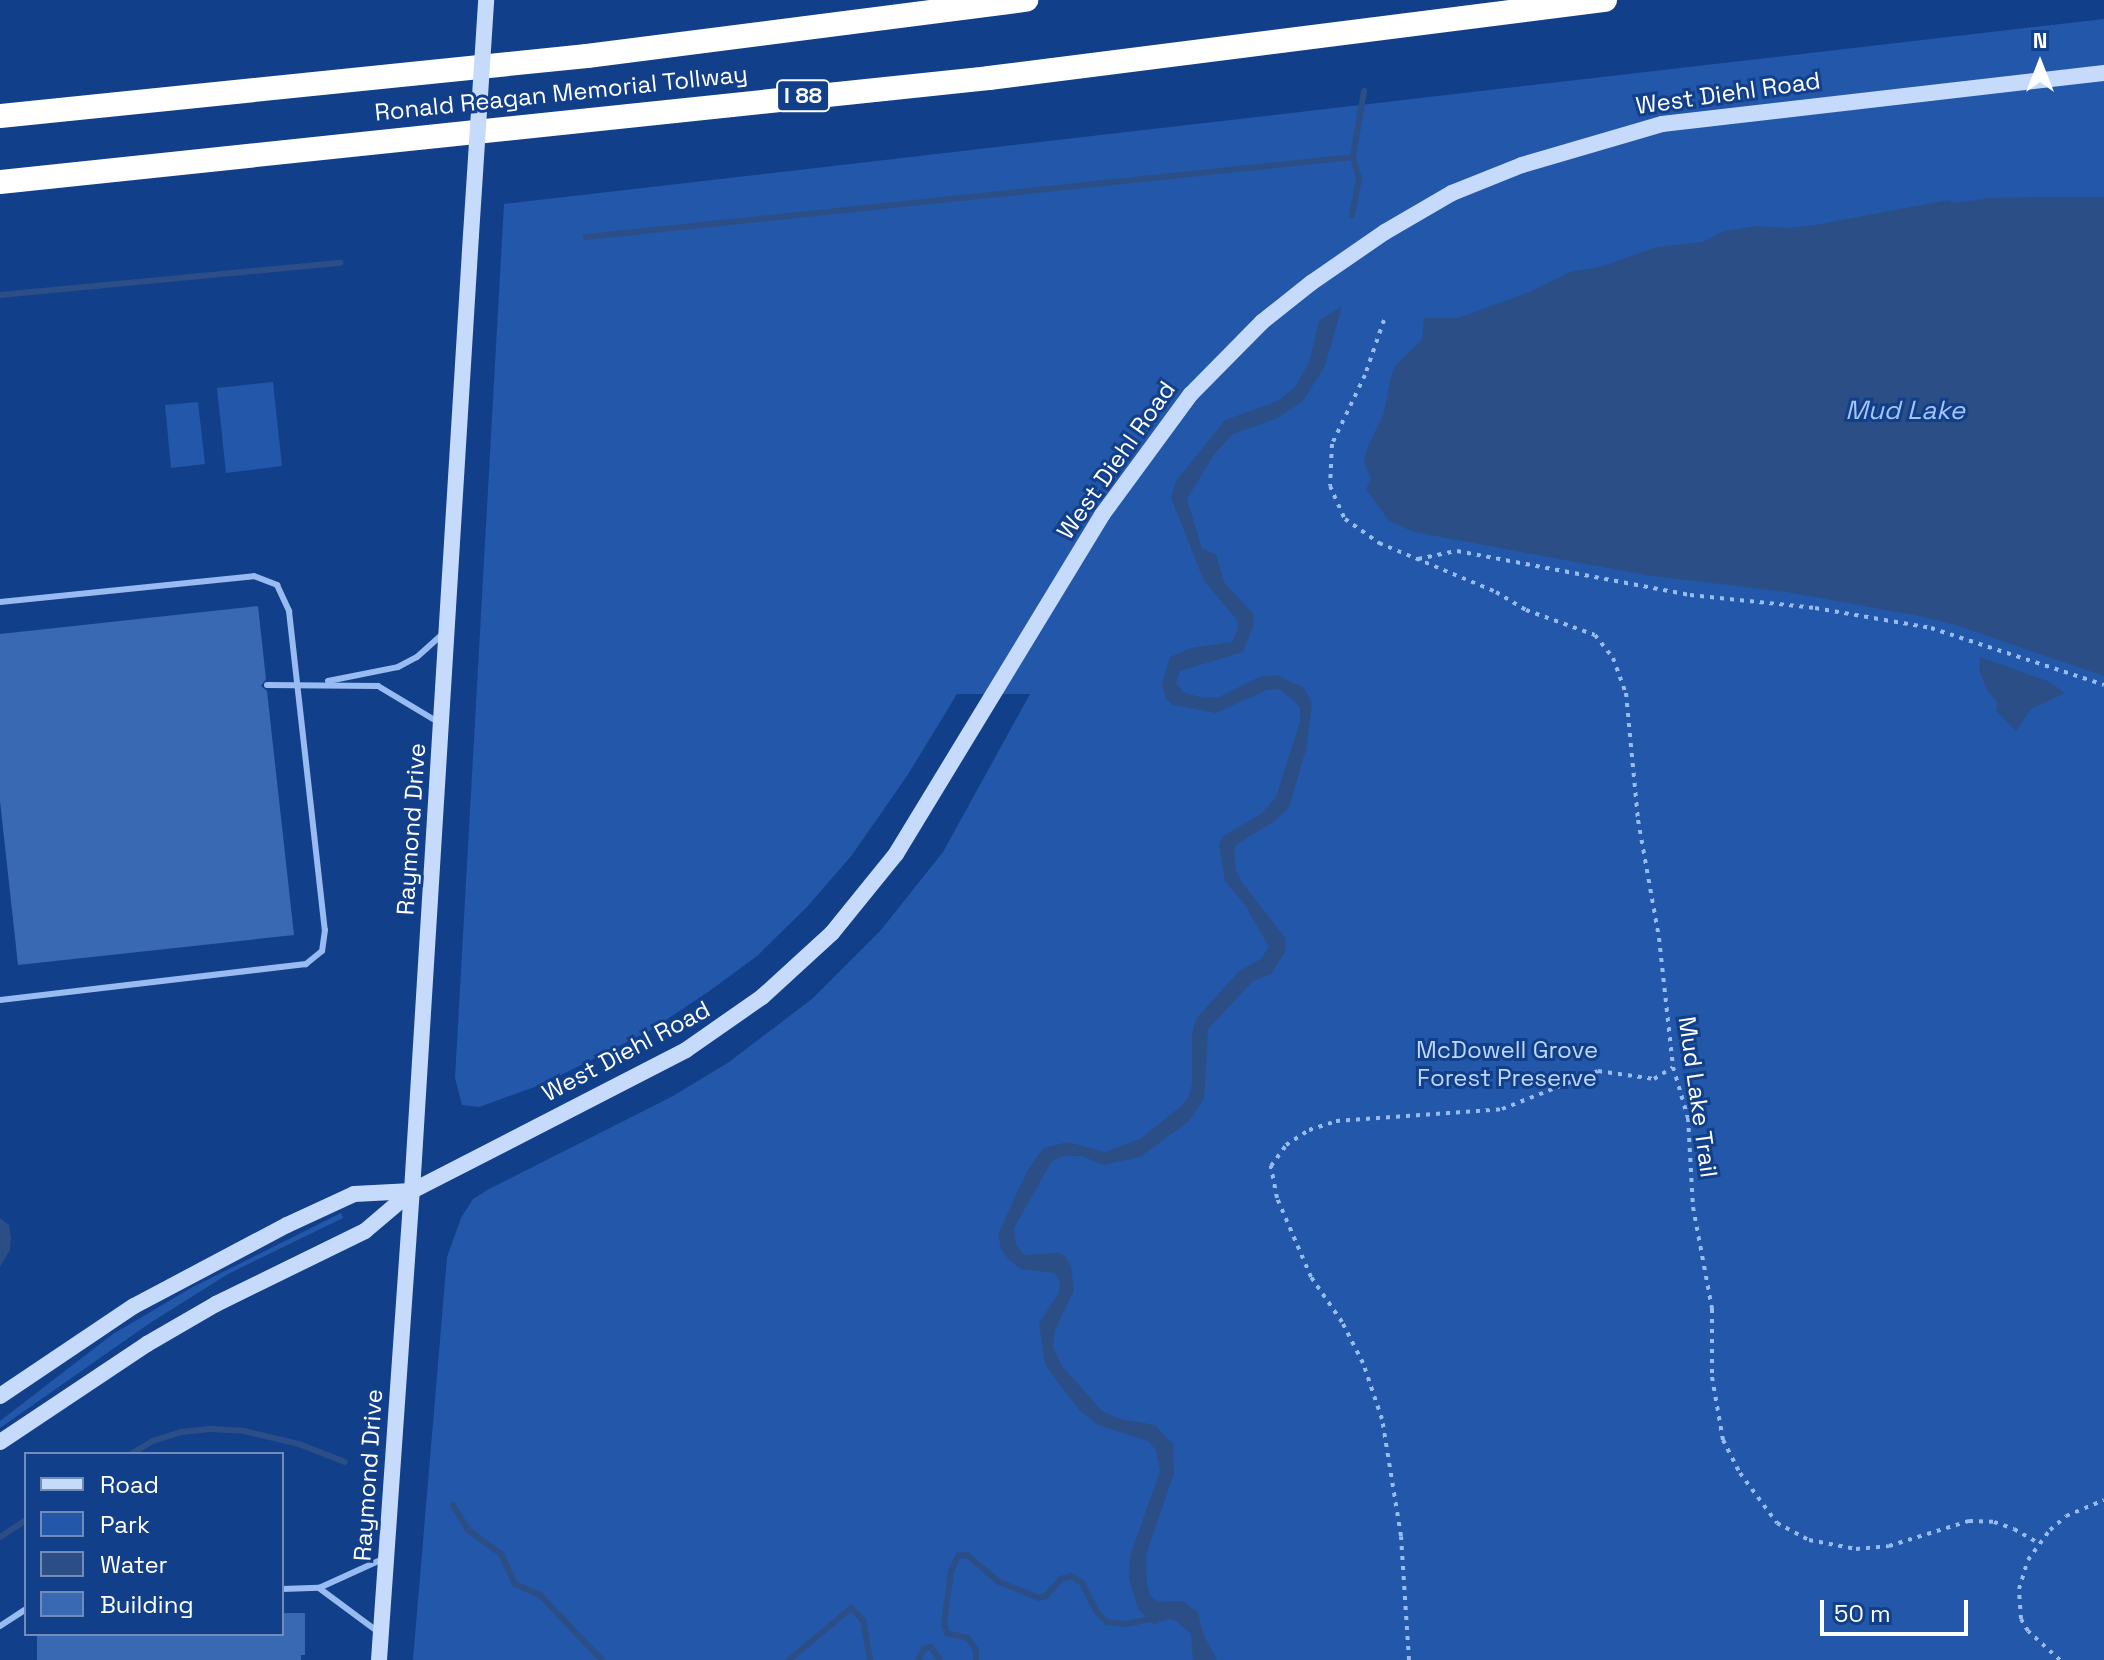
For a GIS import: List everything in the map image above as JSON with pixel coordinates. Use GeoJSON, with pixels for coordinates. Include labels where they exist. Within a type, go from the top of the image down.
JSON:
{"type":"FeatureCollection","features":[{"type":"Feature","properties":{"kind":"highway","name":"Ronald Reagan Memorial Tollway"},"geometry":{"type":"LineString","coordinates":[[0,116],[572,58],[1026,0]]}},
{"type":"Feature","properties":{"kind":"highway","name":"Ronald Reagan Memorial Tollway"},"geometry":{"type":"LineString","coordinates":[[0,182],[989,78],[1605,0]]}},
{"type":"Feature","properties":{"kind":"street","name":"Raymond Drive"},"geometry":{"type":"LineString","coordinates":[[379,1660],[412,1191],[486,0]]}},
{"type":"Feature","properties":{"kind":"street","name":"West Diehl Road"},"geometry":{"type":"LineString","coordinates":[[0,1442],[147,1344],[216,1304],[365,1231],[412,1191],[686,1050],[762,997],[810,956],[870,889],[896,854],[1102,515],[1191,394],[1262,322],[1311,283],[1385,232],[1452,193],[1522,165],[1662,124],[2104,73]]}},
{"type":"Feature","properties":{"kind":"street","name":"West Diehl Road"},"geometry":{"type":"LineString","coordinates":[[0,1396],[134,1306],[287,1225],[354,1194],[412,1191]]}},
{"type":"Feature","properties":{"kind":"lane"},"geometry":{"type":"LineString","coordinates":[[0,602],[254,576],[277,585],[289,611],[325,930],[322,951],[306,964],[0,1000]]}},
{"type":"Feature","properties":{"kind":"lane"},"geometry":{"type":"LineString","coordinates":[[313,684],[398,667],[447,631]]}},
{"type":"Feature","properties":{"kind":"lane"},"geometry":{"type":"LineString","coordinates":[[267,685],[378,686],[441,724]]}},
{"type":"Feature","properties":{"kind":"lane"},"geometry":{"type":"LineString","coordinates":[[284,1589],[319,1588],[386,1558]]}},
{"type":"Feature","properties":{"kind":"lane"},"geometry":{"type":"LineString","coordinates":[[319,1588],[381,1633]]}},
{"type":"Feature","properties":{"kind":"lane"},"geometry":{"type":"LineString","coordinates":[[0,1626],[24,1610]]}},
{"type":"Feature","properties":{"kind":"path","name":"Mud Lake Trail"},"geometry":{"type":"LineString","coordinates":[[1384,320],[1365,375],[1332,444],[1330,486],[1345,519],[1379,543],[1496,592],[1526,610],[1595,635],[1613,658],[1626,693],[1638,820],[1659,938],[1673,1067],[1688,1118],[1693,1207],[1712,1309],[1712,1377],[1723,1440],[1740,1473],[1777,1523],[1809,1540],[1856,1549],[1889,1546],[1969,1521],[2004,1525],[2038,1543]]}},
{"type":"Feature","properties":{"kind":"path"},"geometry":{"type":"LineString","coordinates":[[1416,559],[1457,551],[1690,595],[1801,606],[1931,628],[2104,685]]}},
{"type":"Feature","properties":{"kind":"path"},"geometry":{"type":"LineString","coordinates":[[1409,1660],[1403,1614],[1401,1536],[1382,1419],[1356,1349],[1342,1322],[1311,1277],[1277,1198],[1271,1166],[1286,1145],[1309,1130],[1336,1121],[1502,1109],[1598,1071],[1654,1079],[1673,1067]]}},
{"type":"Feature","properties":{"kind":"path"},"geometry":{"type":"LineString","coordinates":[[2060,1660],[2028,1631],[2021,1619],[2019,1589],[2028,1560],[2038,1543],[2066,1516],[2104,1500]]}},
{"type":"Feature","properties":{"kind":"green space","name":"McDowell Grove Forest Preserve"},"geometry":{"type":"Polygon","coordinates":[[[2104,19],[2104,1660],[413,1660],[447,1257],[461,1218],[473,1199],[673,1096],[729,1062],[812,999],[881,930],[943,852],[1030,694],[957,694],[907,776],[852,855],[807,907],[757,956],[708,992],[651,1030],[543,1084],[479,1107],[462,1105],[455,1078],[504,204],[2104,19]]]}},
{"type":"Feature","properties":{"kind":"green space"},"geometry":{"type":"Polygon","coordinates":[[[273,382],[282,466],[226,473],[217,388],[273,382]]]}},
{"type":"Feature","properties":{"kind":"green space"},"geometry":{"type":"Polygon","coordinates":[[[198,402],[205,464],[171,468],[165,405],[198,402]]]}},
{"type":"Feature","properties":{"kind":"green space"},"geometry":{"type":"Polygon","coordinates":[[[341,1213],[343,1218],[228,1274],[150,1323],[0,1428],[0,1421],[113,1334],[191,1288],[341,1213]]]}},
{"type":"Feature","properties":{"kind":"water","name":"Mud Lake"},"geometry":{"type":"Polygon","coordinates":[[[2104,197],[2104,676],[1956,625],[1919,616],[1787,592],[1646,575],[1414,532],[1389,521],[1366,489],[1371,479],[1364,462],[1367,448],[1384,413],[1391,376],[1395,366],[1422,339],[1424,318],[1458,318],[1527,293],[1570,272],[1600,267],[1657,247],[1702,242],[1724,231],[1756,226],[1786,228],[1815,225],[1948,200],[1955,203],[1990,198],[2104,197]]]}},
{"type":"Feature","properties":{"kind":"water"},"geometry":{"type":"Polygon","coordinates":[[[1342,306],[1325,366],[1303,401],[1278,418],[1233,434],[1215,453],[1187,499],[1202,549],[1216,554],[1224,582],[1253,614],[1254,624],[1243,652],[1180,671],[1176,683],[1183,692],[1203,698],[1219,697],[1259,677],[1277,675],[1304,688],[1312,703],[1306,749],[1289,807],[1276,820],[1236,845],[1234,853],[1236,871],[1243,884],[1286,939],[1285,952],[1271,974],[1253,981],[1208,1029],[1204,1099],[1189,1121],[1140,1157],[1103,1165],[1082,1156],[1065,1156],[1052,1161],[1014,1228],[1016,1244],[1024,1255],[1058,1253],[1065,1256],[1071,1266],[1074,1290],[1055,1330],[1053,1347],[1062,1366],[1102,1411],[1120,1419],[1155,1425],[1173,1444],[1174,1473],[1146,1555],[1147,1584],[1150,1596],[1158,1602],[1183,1601],[1198,1613],[1204,1636],[1217,1660],[1193,1660],[1191,1634],[1175,1620],[1167,1619],[1154,1625],[1138,1609],[1129,1579],[1130,1556],[1160,1471],[1156,1450],[1148,1441],[1098,1425],[1080,1411],[1056,1380],[1045,1364],[1039,1323],[1058,1294],[1060,1283],[1055,1273],[1021,1269],[1009,1260],[1001,1249],[998,1234],[1027,1171],[1043,1148],[1068,1142],[1105,1152],[1140,1139],[1181,1106],[1189,1096],[1192,1084],[1192,1035],[1196,1019],[1239,971],[1261,959],[1269,947],[1245,905],[1225,881],[1219,845],[1223,836],[1261,814],[1276,797],[1300,722],[1300,707],[1280,689],[1267,690],[1216,713],[1173,705],[1166,699],[1162,683],[1170,657],[1191,648],[1232,642],[1238,629],[1237,620],[1204,581],[1171,498],[1176,481],[1225,420],[1278,401],[1296,386],[1309,362],[1319,321],[1342,306]]]}},
{"type":"Feature","properties":{"kind":"water"},"geometry":{"type":"Polygon","coordinates":[[[1980,657],[2050,682],[2065,693],[2031,709],[2016,731],[1996,711],[1998,703],[1987,690],[1979,670],[1980,657]]]}},
{"type":"Feature","properties":{"kind":"water"},"geometry":{"type":"Polygon","coordinates":[[[0,1218],[9,1225],[11,1238],[10,1250],[0,1267],[0,1218]]]}},
{"type":"Feature","properties":{"kind":"building"},"geometry":{"type":"Polygon","coordinates":[[[258,606],[266,679],[261,686],[267,691],[294,935],[18,965],[0,801],[0,634],[258,606]]]}},
{"type":"Feature","properties":{"kind":"building"},"geometry":{"type":"Polygon","coordinates":[[[284,1613],[305,1613],[305,1655],[301,1655],[301,1660],[37,1660],[37,1636],[284,1636],[284,1613]]]}},
{"type":"Feature","properties":{"kind":"waterway"},"geometry":{"type":"LineString","coordinates":[[1352,215],[1359,179],[1353,157],[1364,91]]}},
{"type":"Feature","properties":{"kind":"waterway"},"geometry":{"type":"LineString","coordinates":[[586,237],[1353,157]]}},
{"type":"Feature","properties":{"kind":"waterway"},"geometry":{"type":"LineString","coordinates":[[0,295],[341,263]]}},
{"type":"Feature","properties":{"kind":"waterway"},"geometry":{"type":"LineString","coordinates":[[134,1452],[153,1441],[181,1432],[210,1429],[244,1431],[299,1444],[345,1462]]}},
{"type":"Feature","properties":{"kind":"waterway"},"geometry":{"type":"LineString","coordinates":[[453,1505],[468,1530],[501,1554],[515,1584],[540,1595],[602,1660]]}},
{"type":"Feature","properties":{"kind":"waterway"},"geometry":{"type":"LineString","coordinates":[[0,1537],[24,1521]]}},
{"type":"Feature","properties":{"kind":"waterway"},"geometry":{"type":"LineString","coordinates":[[976,1660],[976,1650],[968,1638],[947,1633],[944,1624],[951,1571],[958,1556],[967,1555],[999,1582],[1039,1598],[1046,1596],[1061,1579],[1071,1576],[1082,1583],[1096,1611],[1107,1622],[1125,1624],[1155,1615]]}},
{"type":"Feature","properties":{"kind":"waterway"},"geometry":{"type":"LineString","coordinates":[[789,1660],[851,1608],[863,1620],[870,1660]]}},
{"type":"Feature","properties":{"kind":"waterway"},"geometry":{"type":"LineString","coordinates":[[918,1660],[924,1649],[931,1647],[940,1660]]}}]}
